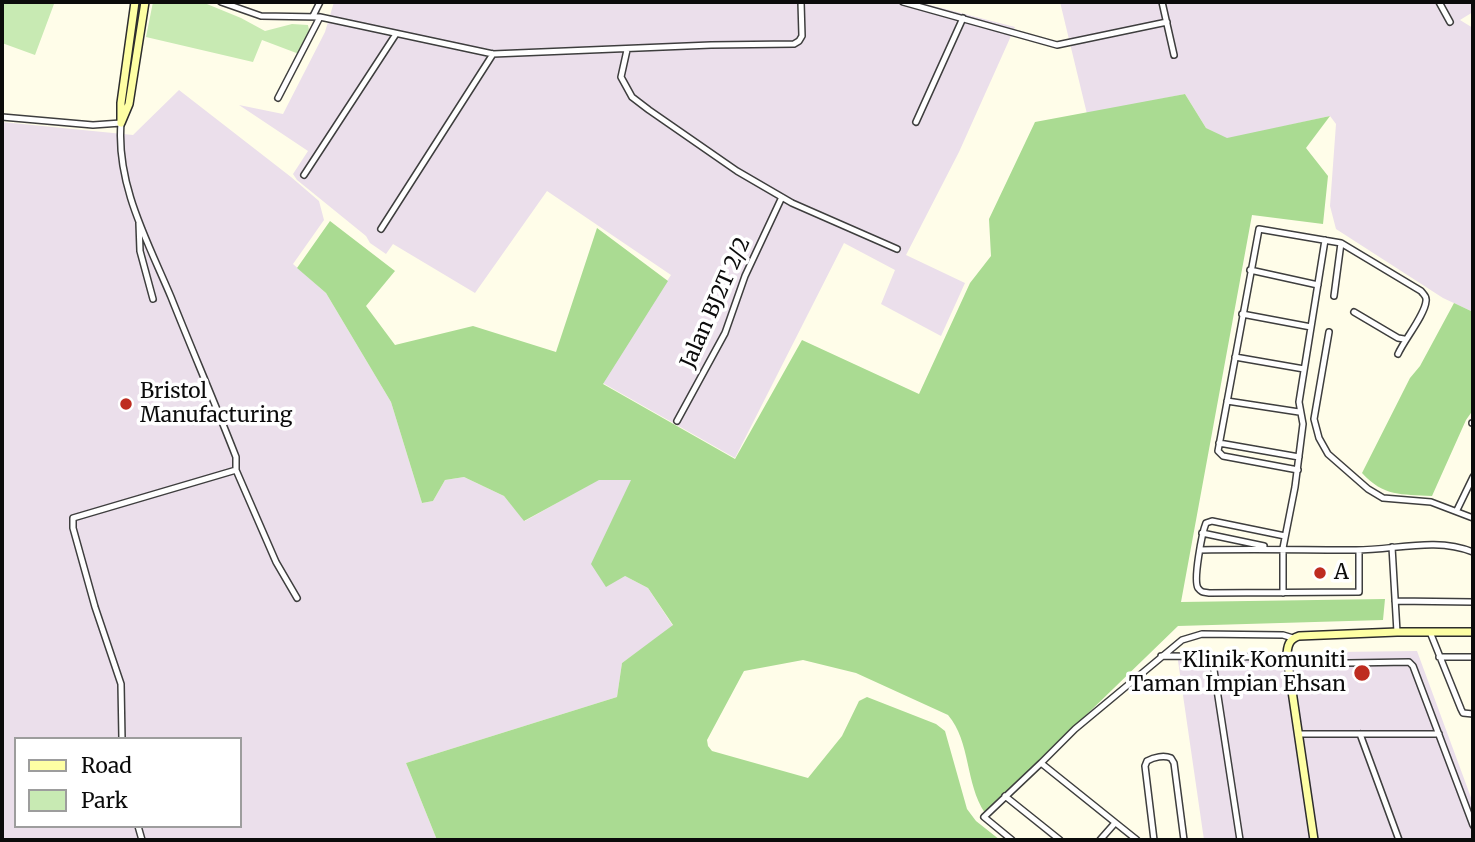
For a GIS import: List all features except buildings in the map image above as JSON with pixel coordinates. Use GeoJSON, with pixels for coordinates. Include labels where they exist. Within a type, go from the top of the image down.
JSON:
{"type":"FeatureCollection","features":[{"type":"Feature","properties":{"kind":"street"},"geometry":{"type":"LineString","coordinates":[[135,2],[121,103],[120,140],[123,166],[139,223],[236,457],[236,470],[276,562],[297,598]]}},
{"type":"Feature","properties":{"kind":"street"},"geometry":{"type":"LineString","coordinates":[[121,123],[129,104],[145,2]]}},
{"type":"Feature","properties":{"kind":"street"},"geometry":{"type":"LineString","coordinates":[[221,2],[261,16],[320,17],[493,54],[794,44],[802,36],[801,2]]}},
{"type":"Feature","properties":{"kind":"street"},"geometry":{"type":"LineString","coordinates":[[313,16],[320,2]]}},
{"type":"Feature","properties":{"kind":"street"},"geometry":{"type":"LineString","coordinates":[[903,2],[1057,45],[1167,22]]}},
{"type":"Feature","properties":{"kind":"street"},"geometry":{"type":"LineString","coordinates":[[1162,2],[1174,55]]}},
{"type":"Feature","properties":{"kind":"street"},"geometry":{"type":"LineString","coordinates":[[1439,2],[1450,22]]}},
{"type":"Feature","properties":{"kind":"street"},"geometry":{"type":"LineString","coordinates":[[278,98],[320,17]]}},
{"type":"Feature","properties":{"kind":"street"},"geometry":{"type":"LineString","coordinates":[[916,121],[963,18]]}},
{"type":"Feature","properties":{"kind":"street"},"geometry":{"type":"LineString","coordinates":[[304,175],[396,34]]}},
{"type":"Feature","properties":{"kind":"street"},"geometry":{"type":"LineString","coordinates":[[627,50],[621,77],[632,97],[714,156],[782,197],[897,249]]}},
{"type":"Feature","properties":{"kind":"street"},"geometry":{"type":"LineString","coordinates":[[381,229],[493,54]]}},
{"type":"Feature","properties":{"kind":"street"},"geometry":{"type":"LineString","coordinates":[[2,117],[93,125],[121,123]]}},
{"type":"Feature","properties":{"kind":"street","name":"Jalan BJ2T 2/2"},"geometry":{"type":"LineString","coordinates":[[677,421],[725,332],[745,276],[782,197]]}},
{"type":"Feature","properties":{"kind":"street"},"geometry":{"type":"LineString","coordinates":[[139,223],[140,251],[153,299]]}},
{"type":"Feature","properties":{"kind":"street"},"geometry":{"type":"LineString","coordinates":[[1298,470],[1223,456],[1218,451],[1259,229],[1341,243],[1421,291],[1426,296],[1426,303],[1398,354]]}},
{"type":"Feature","properties":{"kind":"street"},"geometry":{"type":"LineString","coordinates":[[1283,593],[1283,548],[1298,470],[1303,424],[1299,412],[1304,369],[1325,240]]}},
{"type":"Feature","properties":{"kind":"street"},"geometry":{"type":"LineString","coordinates":[[1334,296],[1341,243]]}},
{"type":"Feature","properties":{"kind":"street"},"geometry":{"type":"LineString","coordinates":[[1250,270],[1318,285]]}},
{"type":"Feature","properties":{"kind":"street"},"geometry":{"type":"LineString","coordinates":[[1354,312],[1404,339]]}},
{"type":"Feature","properties":{"kind":"street"},"geometry":{"type":"LineString","coordinates":[[1242,314],[1311,327]]}},
{"type":"Feature","properties":{"kind":"street"},"geometry":{"type":"LineString","coordinates":[[1329,332],[1314,419],[1319,438],[1328,454],[1368,489],[1383,498],[1431,502],[1473,518]]}},
{"type":"Feature","properties":{"kind":"street"},"geometry":{"type":"LineString","coordinates":[[1235,356],[1304,369]]}},
{"type":"Feature","properties":{"kind":"street"},"geometry":{"type":"LineString","coordinates":[[1227,401],[1299,412]]}},
{"type":"Feature","properties":{"kind":"street"},"geometry":{"type":"LineString","coordinates":[[1219,443],[1299,457]]}},
{"type":"Feature","properties":{"kind":"street"},"geometry":{"type":"LineString","coordinates":[[122,737],[121,684],[95,607],[73,528],[73,518],[236,470]]}},
{"type":"Feature","properties":{"kind":"street"},"geometry":{"type":"LineString","coordinates":[[1457,510],[1473,477]]}},
{"type":"Feature","properties":{"kind":"street"},"geometry":{"type":"LineString","coordinates":[[1285,536],[1212,521],[1206,523],[1202,533],[1196,583],[1203,592],[1359,592],[1359,550]]}},
{"type":"Feature","properties":{"kind":"street"},"geometry":{"type":"LineString","coordinates":[[1202,533],[1275,549]]}},
{"type":"Feature","properties":{"kind":"street"},"geometry":{"type":"LineString","coordinates":[[1200,550],[1359,550],[1451,545],[1473,552]]}},
{"type":"Feature","properties":{"kind":"street"},"geometry":{"type":"LineString","coordinates":[[1392,547],[1397,632]]}},
{"type":"Feature","properties":{"kind":"street"},"geometry":{"type":"LineString","coordinates":[[1395,601],[1473,602]]}},
{"type":"Feature","properties":{"kind":"street"},"geometry":{"type":"LineString","coordinates":[[1012,840],[984,817],[1075,729],[1182,640],[1202,634],[1283,635],[1293,638],[1397,632],[1473,632]]}},
{"type":"Feature","properties":{"kind":"street"},"geometry":{"type":"LineString","coordinates":[[1430,632],[1463,713],[1473,714]]}},
{"type":"Feature","properties":{"kind":"street"},"geometry":{"type":"LineString","coordinates":[[1293,638],[1288,644],[1287,660],[1314,840]]}},
{"type":"Feature","properties":{"kind":"street"},"geometry":{"type":"LineString","coordinates":[[1161,656],[1409,662],[1413,666],[1473,825]]}},
{"type":"Feature","properties":{"kind":"street"},"geometry":{"type":"LineString","coordinates":[[1212,657],[1240,840]]}},
{"type":"Feature","properties":{"kind":"street"},"geometry":{"type":"LineString","coordinates":[[1439,657],[1473,657]]}},
{"type":"Feature","properties":{"kind":"street"},"geometry":{"type":"LineString","coordinates":[[1298,734],[1439,734]]}},
{"type":"Feature","properties":{"kind":"street"},"geometry":{"type":"LineString","coordinates":[[1360,734],[1399,840]]}},
{"type":"Feature","properties":{"kind":"street"},"geometry":{"type":"LineString","coordinates":[[1154,840],[1145,766],[1151,758],[1167,756],[1174,763],[1184,840]]}},
{"type":"Feature","properties":{"kind":"street"},"geometry":{"type":"LineString","coordinates":[[1041,763],[1137,840]]}},
{"type":"Feature","properties":{"kind":"street"},"geometry":{"type":"LineString","coordinates":[[1005,796],[1060,840]]}},
{"type":"Feature","properties":{"kind":"street"},"geometry":{"type":"LineString","coordinates":[[1100,840],[1115,823]]}},
{"type":"Feature","properties":{"kind":"shaded area"},"geometry":{"type":"Polygon","coordinates":[[[334,2],[918,2],[1015,27],[959,152],[906,255],[965,283],[941,336],[881,304],[895,270],[844,243],[735,458],[601,382],[671,275],[547,191],[475,293],[393,244],[386,254],[297,180],[293,174],[308,151],[239,105],[283,114],[325,32],[334,2]]]}},
{"type":"Feature","properties":{"kind":"shaded area"},"geometry":{"type":"Polygon","coordinates":[[[1060,2],[1473,2],[1473,12],[1460,20],[1473,28],[1473,312],[1443,298],[1336,229],[1330,206],[1336,124],[1330,116],[1227,139],[1206,128],[1185,94],[1087,114],[1060,2]]]}},
{"type":"Feature","properties":{"kind":"shaded area"},"geometry":{"type":"Polygon","coordinates":[[[179,90],[319,201],[324,220],[293,264],[326,293],[391,402],[422,503],[433,501],[445,480],[464,477],[504,496],[525,521],[599,479],[632,480],[625,576],[648,588],[673,626],[622,663],[617,697],[406,763],[437,840],[2,840],[2,122],[133,135],[179,90]]]}},
{"type":"Feature","properties":{"kind":"shaded area"},"geometry":{"type":"Polygon","coordinates":[[[1417,651],[1473,803],[1473,840],[1204,840],[1177,654],[1417,651]]]}},
{"type":"Feature","properties":{"kind":"green space"},"geometry":{"type":"Polygon","coordinates":[[[2,2],[54,4],[35,55],[2,43],[2,2]]]}},
{"type":"Feature","properties":{"kind":"green space"},"geometry":{"type":"Polygon","coordinates":[[[153,2],[202,2],[265,31],[292,24],[308,25],[309,30],[299,54],[262,40],[253,62],[146,37],[153,2]]]}},
{"type":"Feature","properties":{"kind":"green space"},"geometry":{"type":"Polygon","coordinates":[[[1185,94],[1206,128],[1227,138],[1330,116],[1306,148],[1328,176],[1323,224],[1252,215],[1181,602],[1385,599],[1383,620],[1178,626],[985,813],[974,789],[961,737],[948,715],[856,673],[803,660],[744,671],[707,740],[712,751],[808,778],[842,736],[859,701],[867,697],[936,724],[945,731],[967,809],[976,821],[1000,840],[437,840],[406,763],[617,697],[622,663],[673,625],[648,588],[625,576],[606,587],[591,564],[631,480],[599,480],[524,521],[504,496],[464,477],[445,480],[433,501],[422,503],[391,402],[326,293],[297,268],[330,221],[395,271],[366,306],[395,345],[473,326],[556,352],[597,228],[668,281],[603,384],[735,459],[802,340],[919,394],[970,283],[991,256],[989,219],[1035,122],[1185,94]]]}},
{"type":"Feature","properties":{"kind":"green space"},"geometry":{"type":"Polygon","coordinates":[[[1454,303],[1473,312],[1473,410],[1432,496],[1394,493],[1370,481],[1362,473],[1410,378],[1420,366],[1454,303]]]}},
{"type":"Feature","properties":{"kind":"place","name":"Bristol Manufacturing"},"geometry":{"type":"Point","coordinates":[126,404]}},
{"type":"Feature","properties":{"kind":"place","name":"A"},"geometry":{"type":"Point","coordinates":[1320,573]}},
{"type":"Feature","properties":{"kind":"place","name":"Klinik Komuniti Taman Impian Ehsan"},"geometry":{"type":"Point","coordinates":[1362,673]}}]}
